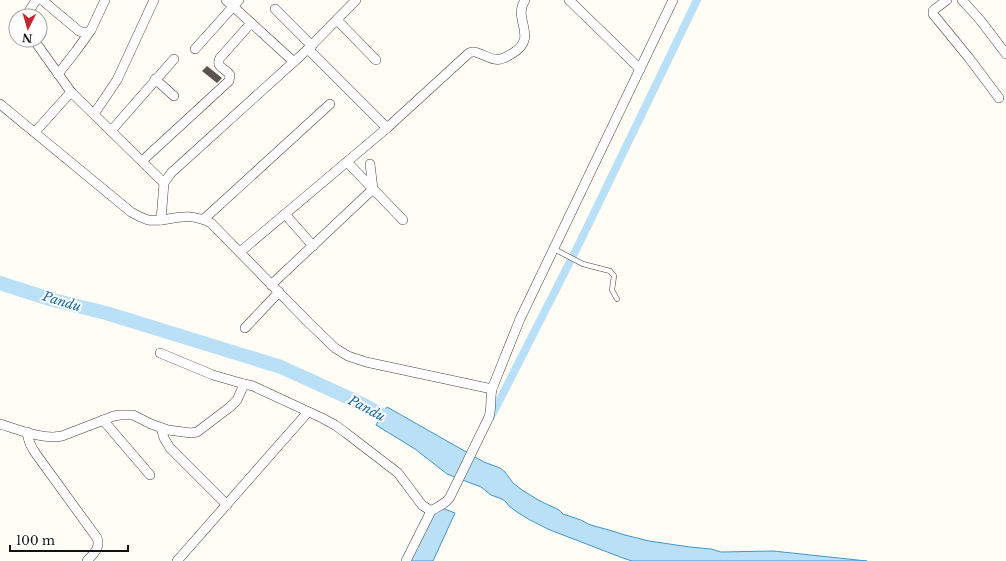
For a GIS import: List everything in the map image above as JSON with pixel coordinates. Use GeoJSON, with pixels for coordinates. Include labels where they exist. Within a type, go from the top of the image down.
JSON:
{"type":"FeatureCollection","features":[{"type":"Feature","properties":{"kind":"street"},"geometry":{"type":"LineString","coordinates":[[58,74],[91,30],[105,0]]}},
{"type":"Feature","properties":{"kind":"street"},"geometry":{"type":"LineString","coordinates":[[94,114],[117,80],[154,0]]}},
{"type":"Feature","properties":{"kind":"street"},"geometry":{"type":"LineString","coordinates":[[161,220],[164,183],[171,173],[294,62],[356,0]]}},
{"type":"Feature","properties":{"kind":"street"},"geometry":{"type":"LineString","coordinates":[[240,252],[387,128],[469,53],[475,52],[492,59],[500,60],[519,49],[522,46],[525,33],[521,7],[525,0]]}},
{"type":"Feature","properties":{"kind":"street"},"geometry":{"type":"LineString","coordinates":[[569,0],[640,69]]}},
{"type":"Feature","properties":{"kind":"street"},"geometry":{"type":"LineString","coordinates":[[406,561],[431,511],[448,501],[489,417],[492,389],[520,319],[557,251],[673,0]]}},
{"type":"Feature","properties":{"kind":"street"},"geometry":{"type":"LineString","coordinates":[[947,0],[935,8],[933,14],[999,98]]}},
{"type":"Feature","properties":{"kind":"street"},"geometry":{"type":"LineString","coordinates":[[962,0],[981,21],[1006,54]]}},
{"type":"Feature","properties":{"kind":"street"},"geometry":{"type":"LineString","coordinates":[[48,2],[79,31],[87,32],[91,30]]}},
{"type":"Feature","properties":{"kind":"street"},"geometry":{"type":"LineString","coordinates":[[195,49],[233,2],[251,23],[294,62]]}},
{"type":"Feature","properties":{"kind":"street"},"geometry":{"type":"LineString","coordinates":[[275,9],[387,128]]}},
{"type":"Feature","properties":{"kind":"street"},"geometry":{"type":"LineString","coordinates":[[337,20],[376,60]]}},
{"type":"Feature","properties":{"kind":"street"},"geometry":{"type":"LineString","coordinates":[[142,161],[229,80],[229,73],[218,64],[218,61],[251,23]]}},
{"type":"Feature","properties":{"kind":"street"},"geometry":{"type":"LineString","coordinates":[[40,48],[71,92],[164,183]]}},
{"type":"Feature","properties":{"kind":"street"},"geometry":{"type":"LineString","coordinates":[[110,131],[174,59]]}},
{"type":"Feature","properties":{"kind":"street"},"geometry":{"type":"LineString","coordinates":[[155,79],[174,96]]}},
{"type":"Feature","properties":{"kind":"street"},"geometry":{"type":"LineString","coordinates":[[35,132],[71,92]]}},
{"type":"Feature","properties":{"kind":"street"},"geometry":{"type":"LineString","coordinates":[[0,104],[131,212],[149,220],[197,217],[211,223],[309,323],[335,348],[348,356],[366,362],[492,389]]}},
{"type":"Feature","properties":{"kind":"street"},"geometry":{"type":"LineString","coordinates":[[204,219],[330,104]]}},
{"type":"Feature","properties":{"kind":"street"},"geometry":{"type":"LineString","coordinates":[[347,162],[403,220]]}},
{"type":"Feature","properties":{"kind":"street"},"geometry":{"type":"LineString","coordinates":[[370,164],[373,189]]}},
{"type":"Feature","properties":{"kind":"street"},"geometry":{"type":"LineString","coordinates":[[271,285],[373,189]]}},
{"type":"Feature","properties":{"kind":"street"},"geometry":{"type":"LineString","coordinates":[[285,214],[313,246]]}},
{"type":"Feature","properties":{"kind":"street"},"geometry":{"type":"LineString","coordinates":[[245,328],[279,292]]}},
{"type":"Feature","properties":{"kind":"street"},"geometry":{"type":"LineString","coordinates":[[160,354],[213,374],[254,386],[335,425],[398,473],[422,505],[431,511]]}},
{"type":"Feature","properties":{"kind":"street"},"geometry":{"type":"LineString","coordinates":[[0,424],[40,436],[56,437],[120,415],[133,415],[162,428],[191,433],[197,432],[230,407],[237,400],[244,384]]}},
{"type":"Feature","properties":{"kind":"street"},"geometry":{"type":"LineString","coordinates":[[177,561],[308,412]]}},
{"type":"Feature","properties":{"kind":"street"},"geometry":{"type":"LineString","coordinates":[[103,420],[150,475]]}},
{"type":"Feature","properties":{"kind":"street"},"geometry":{"type":"LineString","coordinates":[[162,428],[167,444],[170,448],[227,505]]}},
{"type":"Feature","properties":{"kind":"street"},"geometry":{"type":"LineString","coordinates":[[27,432],[30,446],[97,538],[99,547],[87,561]]}},
{"type":"Feature","properties":{"kind":"lane"},"geometry":{"type":"LineString","coordinates":[[557,251],[583,264],[610,271],[614,276],[612,290],[617,299]]}},
{"type":"Feature","properties":{"kind":"water"},"geometry":{"type":"Polygon","coordinates":[[[387,407],[484,462],[500,468],[513,483],[540,501],[559,510],[563,514],[594,526],[649,541],[711,549],[721,552],[773,551],[867,561],[632,561],[550,530],[517,512],[502,499],[491,495],[481,487],[447,474],[415,449],[376,425],[387,407]]]}},
{"type":"Feature","properties":{"kind":"water"},"geometry":{"type":"Polygon","coordinates":[[[437,506],[455,513],[433,561],[409,561],[437,506]]]}},
{"type":"Feature","properties":{"kind":"building"},"geometry":{"type":"Polygon","coordinates":[[[207,66],[222,78],[217,83],[202,71],[207,66]]]}},
{"type":"Feature","properties":{"kind":"waterway"},"geometry":{"type":"LineString","coordinates":[[491,417],[578,246],[697,0]]}},
{"type":"Feature","properties":{"kind":"waterway","name":"Pandu"},"geometry":{"type":"LineString","coordinates":[[0,283],[53,300],[106,313],[281,367],[360,403],[398,424]]}}]}
